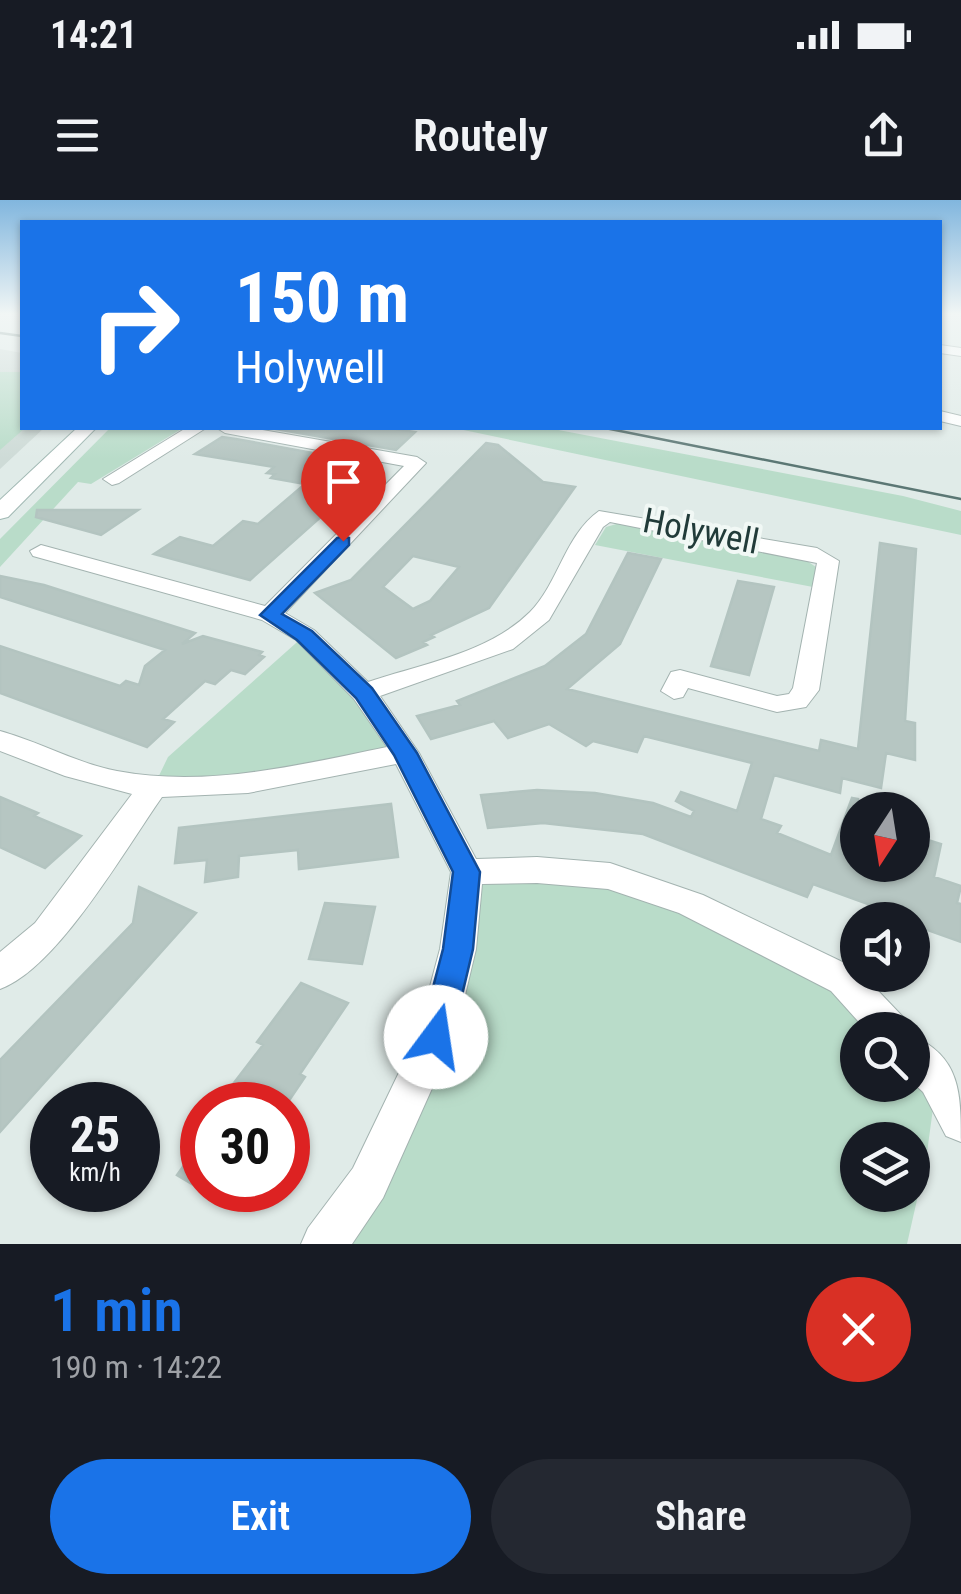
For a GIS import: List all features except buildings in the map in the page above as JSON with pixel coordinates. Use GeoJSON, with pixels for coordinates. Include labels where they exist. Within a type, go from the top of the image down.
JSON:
{"type":"FeatureCollection","features":[{"type":"Feature","properties":{"kind":"main road"},"geometry":{"type":"LineString","coordinates":[[0,512],[85,430]]}},
{"type":"Feature","properties":{"kind":"street"},"geometry":{"type":"LineString","coordinates":[[112,479],[194,430]]}},
{"type":"Feature","properties":{"kind":"street"},"geometry":{"type":"LineString","coordinates":[[236,430],[417,464],[270,615]]}},
{"type":"Feature","properties":{"kind":"street","name":"Holywell"},"geometry":{"type":"LineString","coordinates":[[364,693],[504,644],[540,616],[595,523],[606,515],[817,554],[828,561],[806,690],[797,701],[776,704],[680,678],[674,691]]}},
{"type":"Feature","properties":{"kind":"street"},"geometry":{"type":"LineString","coordinates":[[41,551],[270,615],[304,636],[364,693],[405,753],[467,872],[458,949],[436,1037],[368,1183],[324,1244]]}},
{"type":"Feature","properties":{"kind":"street"},"geometry":{"type":"LineString","coordinates":[[0,740],[87,774],[154,786],[267,780],[405,753]]}},
{"type":"Feature","properties":{"kind":"street"},"geometry":{"type":"LineString","coordinates":[[0,974],[46,933],[154,786]]}},
{"type":"Feature","properties":{"kind":"street"},"geometry":{"type":"LineString","coordinates":[[467,872],[537,870],[610,876],[691,904],[844,980],[873,1012]]}},
{"type":"Feature","properties":{"kind":"street"},"geometry":{"type":"LineString","coordinates":[[930,1075],[961,1122]]}},
{"type":"Feature","properties":{"kind":"shaded area"},"geometry":{"type":"Polygon","coordinates":[[[0,362],[20,362],[20,430],[42,430],[0,469],[0,362]]]}},
{"type":"Feature","properties":{"kind":"green space"},"geometry":{"type":"Polygon","coordinates":[[[0,372],[20,372],[23,430],[0,450],[0,372]]]}},
{"type":"Feature","properties":{"kind":"green space"},"geometry":{"type":"Polygon","coordinates":[[[108,430],[180,430],[91,484],[78,482],[0,567],[0,539],[108,430]]]}},
{"type":"Feature","properties":{"kind":"green space"},"geometry":{"type":"Polygon","coordinates":[[[463,430],[558,430],[903,496],[961,511],[961,535],[463,430]]]}},
{"type":"Feature","properties":{"kind":"green space"},"geometry":{"type":"Polygon","coordinates":[[[620,523],[804,559],[816,567],[813,587],[595,545],[606,527],[620,523]]]}},
{"type":"Feature","properties":{"kind":"green space"},"geometry":{"type":"Polygon","coordinates":[[[305,635],[405,753],[154,786],[168,757],[305,635]]]}},
{"type":"Feature","properties":{"kind":"green space"},"geometry":{"type":"Polygon","coordinates":[[[467,872],[610,876],[840,978],[840,992],[855,992],[873,1012],[840,1012],[840,1102],[930,1102],[930,1072],[937,1079],[930,1131],[930,1122],[840,1122],[840,1212],[914,1212],[907,1244],[324,1244],[436,1037],[467,872]]]}},
{"type":"Feature","properties":{"kind":"tram line"},"geometry":{"type":"LineString","coordinates":[[615,430],[961,499]]}},
{"type":"Feature","properties":{"kind":"route"},"geometry":{"type":"LineString","coordinates":[[343,541],[270,615],[304,636],[364,693],[405,753],[467,872],[458,949],[436,1037]]}}]}
